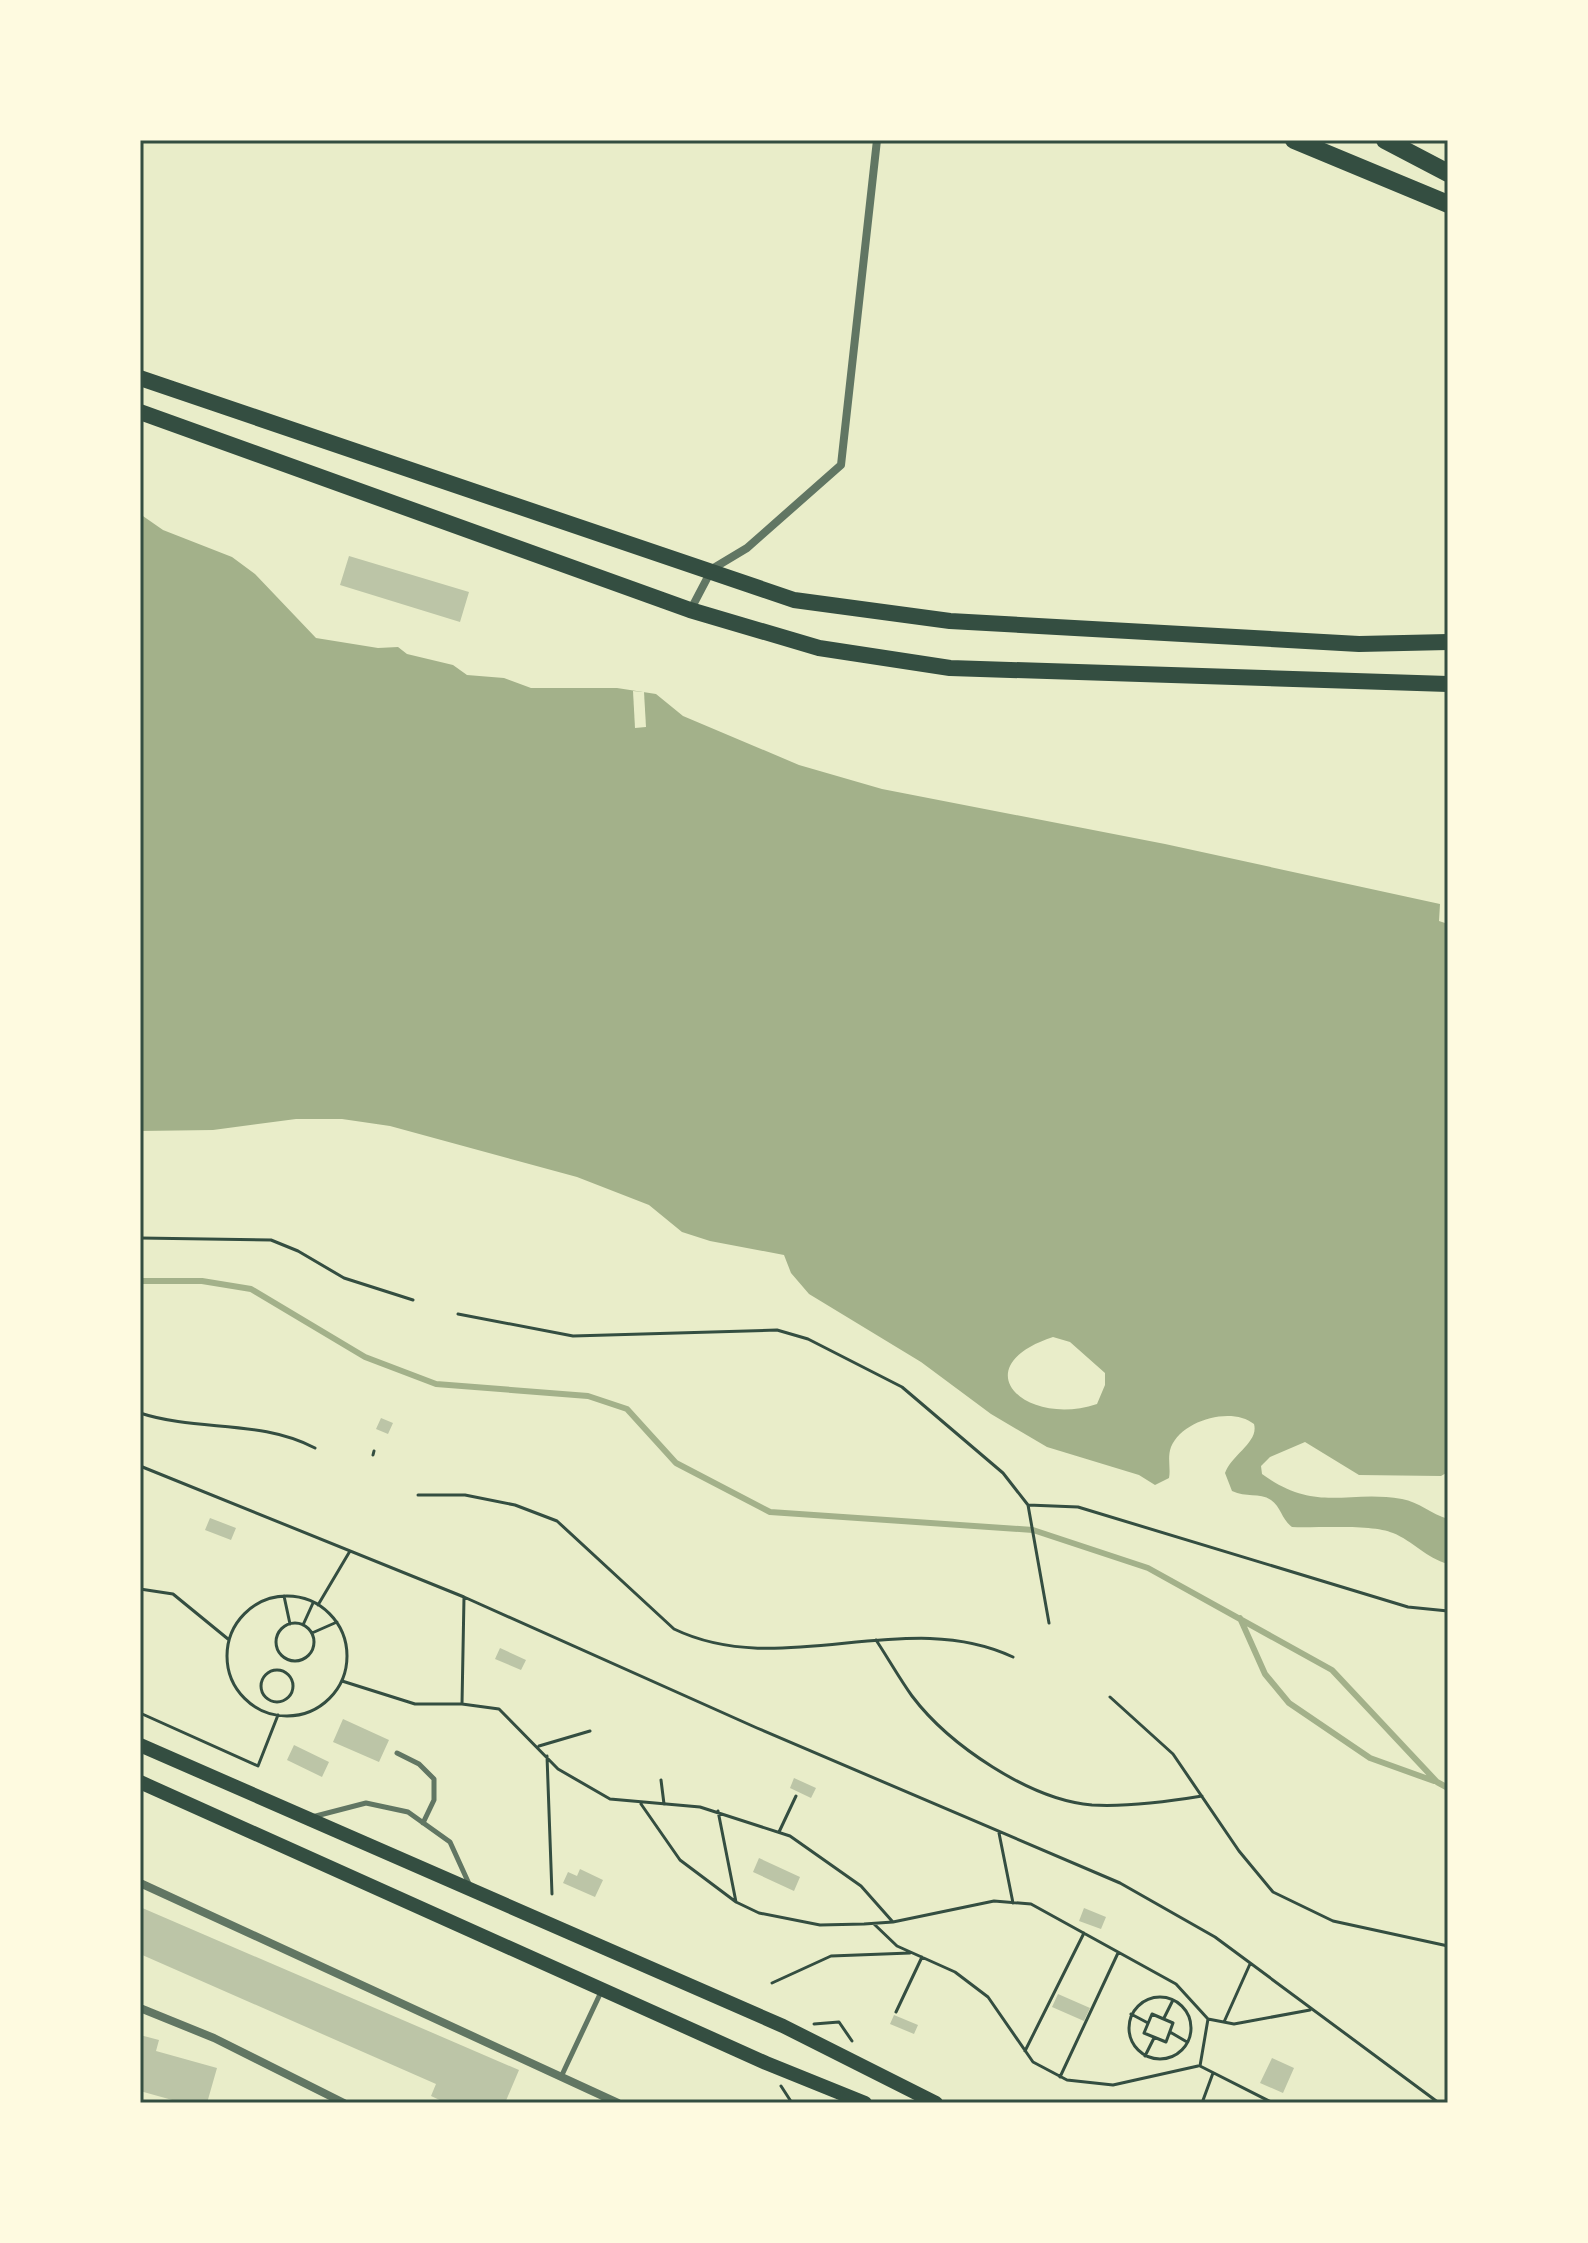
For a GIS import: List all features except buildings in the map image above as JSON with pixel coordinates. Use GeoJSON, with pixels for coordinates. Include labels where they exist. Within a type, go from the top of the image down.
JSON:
{"type":"FeatureCollection","features":[{"type":"Feature","properties":{"kind":"highway"},"geometry":{"type":"LineString","coordinates":[[1294,140],[1448,204]]}},
{"type":"Feature","properties":{"kind":"highway"},"geometry":{"type":"LineString","coordinates":[[1385,140],[1448,173]]}},
{"type":"Feature","properties":{"kind":"main road"},"geometry":{"type":"LineString","coordinates":[[140,378],[712,569],[794,600],[950,621],[1359,644],[1448,642]]}},
{"type":"Feature","properties":{"kind":"main road"},"geometry":{"type":"LineString","coordinates":[[140,412],[690,610],[819,648],[950,668],[1448,684]]}},
{"type":"Feature","properties":{"kind":"main road"},"geometry":{"type":"LineString","coordinates":[[140,1745],[783,2026],[936,2103]]}},
{"type":"Feature","properties":{"kind":"main road"},"geometry":{"type":"LineString","coordinates":[[140,1782],[766,2063],[865,2103]]}},
{"type":"Feature","properties":{"kind":"street"},"geometry":{"type":"LineString","coordinates":[[690,610],[712,569],[747,548],[841,465],[877,140]]}},
{"type":"Feature","properties":{"kind":"street"},"geometry":{"type":"LineString","coordinates":[[140,1883],[618,2103]]}},
{"type":"Feature","properties":{"kind":"street"},"geometry":{"type":"LineString","coordinates":[[140,2008],[214,2038],[344,2103]]}},
{"type":"Feature","properties":{"kind":"lane"},"geometry":{"type":"LineString","coordinates":[[464,140],[474,140]]}},
{"type":"Feature","properties":{"kind":"lane"},"geometry":{"type":"LineString","coordinates":[[397,1753],[419,1764],[434,1779],[434,1800],[423,1823]]}},
{"type":"Feature","properties":{"kind":"lane"},"geometry":{"type":"LineString","coordinates":[[307,1818],[366,1803],[408,1812],[450,1842],[472,1890]]}},
{"type":"Feature","properties":{"kind":"lane"},"geometry":{"type":"LineString","coordinates":[[561,2078],[602,1989]]}},
{"type":"Feature","properties":{"kind":"path"},"geometry":{"type":"LineString","coordinates":[[140,1238],[271,1240],[298,1251],[344,1278],[413,1300]]}},
{"type":"Feature","properties":{"kind":"path"},"geometry":{"type":"LineString","coordinates":[[458,1314],[573,1336],[777,1330],[808,1339],[902,1387],[1003,1473],[1028,1505],[1049,1623]]}},
{"type":"Feature","properties":{"kind":"path"},"geometry":{"type":"LineString","coordinates":[[140,1413],[171,1423],[240,1426],[289,1434],[315,1448]]}},
{"type":"Feature","properties":{"kind":"path"},"geometry":{"type":"LineString","coordinates":[[140,1466],[464,1597],[999,1833],[1120,1883],[1215,1937],[1439,2103]]}},
{"type":"Feature","properties":{"kind":"path"},"geometry":{"type":"LineString","coordinates":[[418,1495],[465,1495],[515,1505],[557,1521],[674,1629],[696,1640],[768,1651],[876,1640],[952,1641],[994,1648],[1013,1657]]}},
{"type":"Feature","properties":{"kind":"path"},"geometry":{"type":"LineString","coordinates":[[1028,1505],[1078,1507],[1408,1607],[1448,1611]]}},
{"type":"Feature","properties":{"kind":"path"},"geometry":{"type":"LineString","coordinates":[[303,1625],[350,1551]]}},
{"type":"Feature","properties":{"kind":"path"},"geometry":{"type":"LineString","coordinates":[[140,1589],[173,1594],[229,1640]]}},
{"type":"Feature","properties":{"kind":"path"},"geometry":{"type":"LineString","coordinates":[[283,1595],[290,1624]]}},
{"type":"Feature","properties":{"kind":"path"},"geometry":{"type":"LineString","coordinates":[[283,1595],[315,1603],[337,1622],[346,1641],[347,1661],[342,1681],[331,1697],[315,1709],[297,1715],[278,1715],[244,1699],[233,1683],[227,1665],[229,1640],[246,1611],[263,1600],[283,1595]]}},
{"type":"Feature","properties":{"kind":"path"},"geometry":{"type":"LineString","coordinates":[[462,1704],[464,1597]]}},
{"type":"Feature","properties":{"kind":"path"},"geometry":{"type":"LineString","coordinates":[[312,1633],[337,1622]]}},
{"type":"Feature","properties":{"kind":"path"},"geometry":{"type":"LineString","coordinates":[[290,1624],[303,1625],[312,1633],[314,1646],[308,1657],[296,1662],[280,1654],[276,1643],[279,1631],[290,1624]]}},
{"type":"Feature","properties":{"kind":"path"},"geometry":{"type":"LineString","coordinates":[[876,1640],[914,1699],[959,1743],[1002,1773],[1045,1792],[1090,1805],[1151,1804],[1203,1796]]}},
{"type":"Feature","properties":{"kind":"path"},"geometry":{"type":"LineString","coordinates":[[283,1671],[288,1660]]}},
{"type":"Feature","properties":{"kind":"path"},"geometry":{"type":"LineString","coordinates":[[270,1671],[283,1671],[293,1684],[290,1694],[282,1701],[270,1700],[261,1689],[263,1679],[270,1671]]}},
{"type":"Feature","properties":{"kind":"path"},"geometry":{"type":"LineString","coordinates":[[342,1681],[415,1704],[462,1704],[499,1709],[539,1746],[558,1769],[588,1789],[610,1799],[718,1811],[779,1832],[861,1886],[893,1922]]}},
{"type":"Feature","properties":{"kind":"path"},"geometry":{"type":"LineString","coordinates":[[1110,1697],[1173,1754],[1239,1851],[1273,1892],[1333,1921],[1448,1946]]}},
{"type":"Feature","properties":{"kind":"path"},"geometry":{"type":"LineString","coordinates":[[266,1711],[270,1700]]}},
{"type":"Feature","properties":{"kind":"path"},"geometry":{"type":"LineString","coordinates":[[140,1713],[258,1766],[278,1715]]}},
{"type":"Feature","properties":{"kind":"path"},"geometry":{"type":"LineString","coordinates":[[539,1746],[590,1731]]}},
{"type":"Feature","properties":{"kind":"path"},"geometry":{"type":"LineString","coordinates":[[547,1756],[552,1894]]}},
{"type":"Feature","properties":{"kind":"path"},"geometry":{"type":"LineString","coordinates":[[661,1780],[665,1805]]}},
{"type":"Feature","properties":{"kind":"path"},"geometry":{"type":"LineString","coordinates":[[779,1832],[796,1796]]}},
{"type":"Feature","properties":{"kind":"path"},"geometry":{"type":"LineString","coordinates":[[641,1804],[680,1860],[736,1902],[759,1913],[820,1925],[874,1924],[994,1901],[1031,1904],[1176,1984],[1208,2019],[1224,2022],[1281,2018],[1311,2010]]}},
{"type":"Feature","properties":{"kind":"path"},"geometry":{"type":"LineString","coordinates":[[718,1811],[736,1902]]}},
{"type":"Feature","properties":{"kind":"path"},"geometry":{"type":"LineString","coordinates":[[999,1833],[1013,1903]]}},
{"type":"Feature","properties":{"kind":"path"},"geometry":{"type":"LineString","coordinates":[[874,1924],[897,1946],[955,1972],[988,1997],[1033,2062],[1060,2077],[1113,2085],[1200,2066],[1273,2103]]}},
{"type":"Feature","properties":{"kind":"path"},"geometry":{"type":"LineString","coordinates":[[1025,2051],[1084,1933]]}},
{"type":"Feature","properties":{"kind":"path"},"geometry":{"type":"LineString","coordinates":[[1060,2077],[1119,1952]]}},
{"type":"Feature","properties":{"kind":"path"},"geometry":{"type":"LineString","coordinates":[[772,1983],[831,1956],[913,1953]]}},
{"type":"Feature","properties":{"kind":"path"},"geometry":{"type":"LineString","coordinates":[[896,2012],[922,1957]]}},
{"type":"Feature","properties":{"kind":"path"},"geometry":{"type":"LineString","coordinates":[[1224,2022],[1250,1964]]}},
{"type":"Feature","properties":{"kind":"path"},"geometry":{"type":"LineString","coordinates":[[1158,1997],[1173,2000],[1186,2011],[1190,2021],[1188,2042],[1174,2056],[1165,2059],[1145,2056],[1128,2033],[1131,2014],[1147,1999],[1158,1997]]}},
{"type":"Feature","properties":{"kind":"path"},"geometry":{"type":"LineString","coordinates":[[1164,2020],[1173,2000]]}},
{"type":"Feature","properties":{"kind":"path"},"geometry":{"type":"LineString","coordinates":[[1131,2014],[1148,2023]]}},
{"type":"Feature","properties":{"kind":"path"},"geometry":{"type":"LineString","coordinates":[[1152,2014],[1173,2023],[1166,2042],[1144,2033],[1148,2023],[1152,2014]]}},
{"type":"Feature","properties":{"kind":"path"},"geometry":{"type":"LineString","coordinates":[[1200,2066],[1208,2019]]}},
{"type":"Feature","properties":{"kind":"path"},"geometry":{"type":"LineString","coordinates":[[1170,2032],[1188,2042]]}},
{"type":"Feature","properties":{"kind":"path"},"geometry":{"type":"LineString","coordinates":[[1145,2056],[1155,2037]]}},
{"type":"Feature","properties":{"kind":"path"},"geometry":{"type":"LineString","coordinates":[[1202,2103],[1213,2073]]}},
{"type":"Feature","properties":{"kind":"shaded area"},"geometry":{"type":"Polygon","coordinates":[[[140,514],[163,530],[232,557],[255,574],[316,638],[378,648],[398,647],[407,654],[453,665],[467,675],[504,678],[531,688],[617,688],[656,694],[683,716],[799,765],[882,789],[1165,844],[1440,904],[1439,921],[1448,924],[1448,1472],[1441,1476],[1359,1475],[1305,1442],[1270,1457],[1261,1466],[1262,1474],[1299,1493],[1332,1498],[1402,1499],[1448,1519],[1448,1564],[1384,1530],[1292,1527],[1271,1500],[1232,1491],[1225,1473],[1253,1437],[1254,1424],[1245,1419],[1221,1416],[1186,1429],[1171,1447],[1169,1478],[1155,1485],[1139,1475],[1047,1447],[991,1414],[921,1362],[809,1294],[791,1273],[784,1255],[710,1241],[682,1232],[649,1205],[577,1177],[390,1126],[342,1119],[296,1119],[213,1130],[140,1131],[140,514]],[[1053,1337],[1026,1349],[1011,1364],[1008,1378],[1014,1391],[1027,1401],[1047,1408],[1071,1409],[1097,1404],[1105,1385],[1105,1373],[1070,1342],[1053,1337]]]}},
{"type":"Feature","properties":{"kind":"pier"},"geometry":{"type":"Polygon","coordinates":[[[633,691],[644,692],[646,727],[635,728],[633,691]]]}},
{"type":"Feature","properties":{"kind":"waterway"},"geometry":{"type":"LineString","coordinates":[[140,1281],[202,1281],[251,1289],[365,1357],[436,1384],[588,1396],[627,1409],[676,1463],[770,1512],[1033,1530],[1148,1568],[1332,1670],[1437,1782],[1448,1788]]}},
{"type":"Feature","properties":{"kind":"waterway"},"geometry":{"type":"LineString","coordinates":[[1240,1618],[1265,1674],[1289,1703],[1370,1758],[1434,1781]]}}]}
